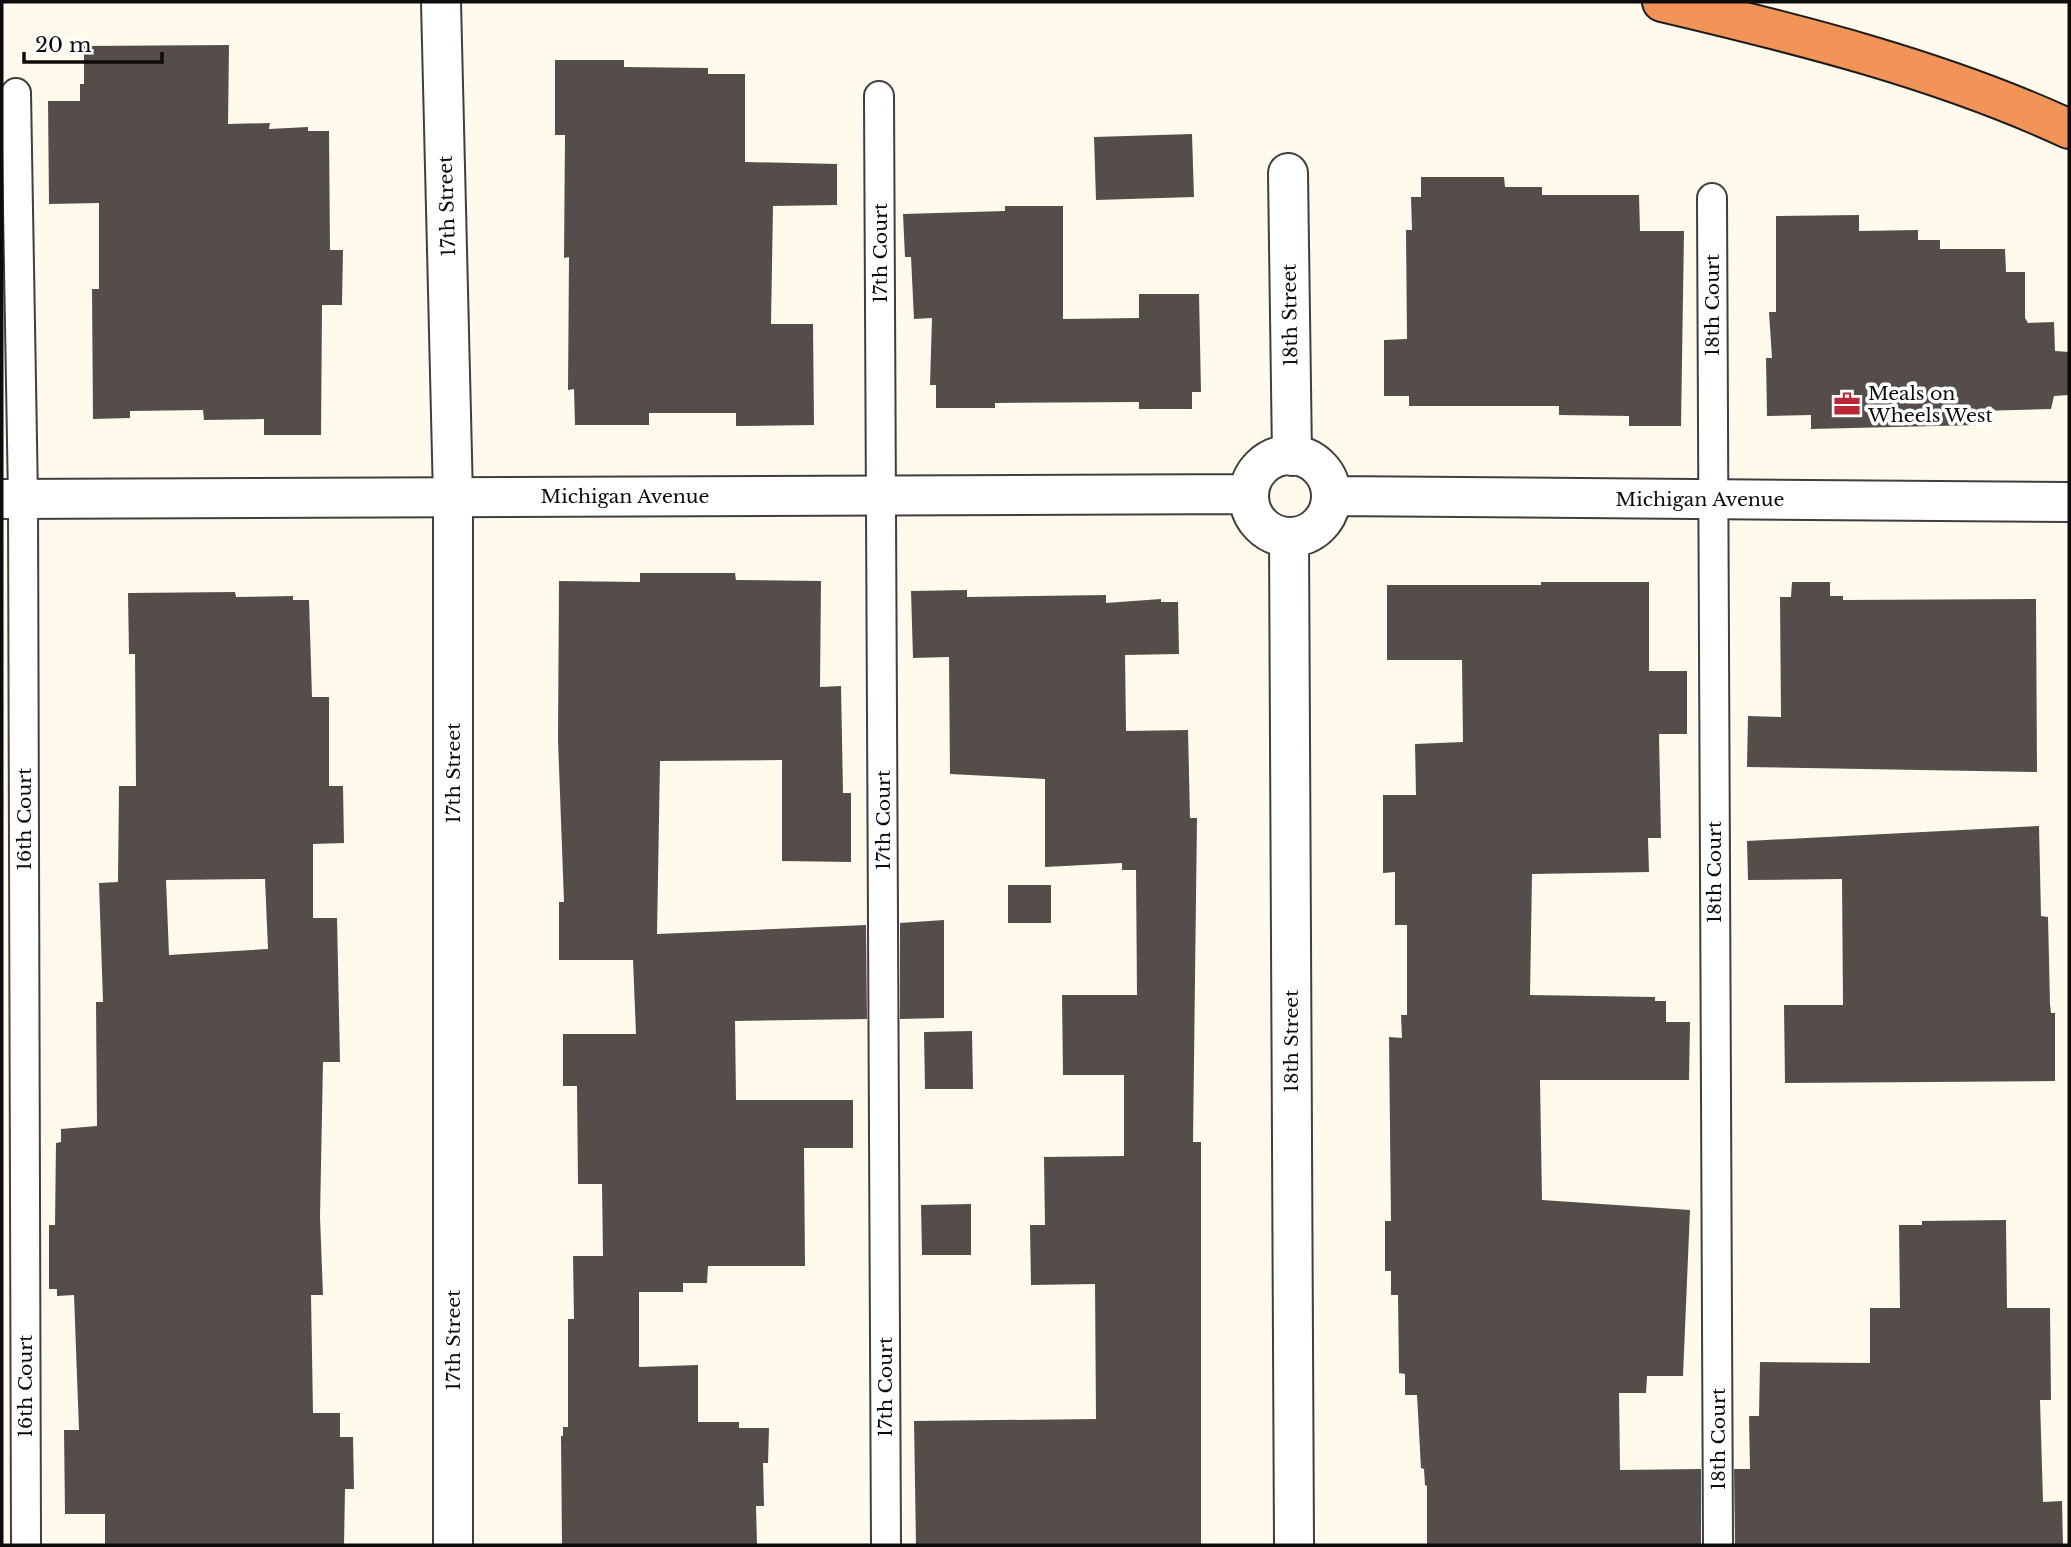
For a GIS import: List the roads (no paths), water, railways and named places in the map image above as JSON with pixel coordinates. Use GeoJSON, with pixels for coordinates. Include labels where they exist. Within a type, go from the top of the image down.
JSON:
{"type":"FeatureCollection","features":[{"type":"Feature","properties":{"kind":"highway"},"geometry":{"type":"LineString","coordinates":[[1662,2],[1876,58],[2038,114],[2069,129]]}},
{"type":"Feature","properties":{"kind":"street","name":"17th Street"},"geometry":{"type":"LineString","coordinates":[[441,7],[453,497],[453,1545]]}},
{"type":"Feature","properties":{"kind":"street","name":"18th Street"},"geometry":{"type":"LineString","coordinates":[[1288,173],[1292,456]]}},
{"type":"Feature","properties":{"kind":"street"},"geometry":{"type":"LineString","coordinates":[[1292,456],[1311,461],[1321,471],[1331,496],[1322,521],[1301,536],[1289,537],[1276,535],[1255,519],[1249,494],[1260,469],[1271,460],[1292,456]]}},
{"type":"Feature","properties":{"kind":"street","name":"Michigan Avenue"},"geometry":{"type":"LineString","coordinates":[[12,499],[1249,494]]}},
{"type":"Feature","properties":{"kind":"street","name":"Michigan Avenue"},"geometry":{"type":"LineString","coordinates":[[1331,496],[2069,502]]}},
{"type":"Feature","properties":{"kind":"street","name":"18th Street"},"geometry":{"type":"LineString","coordinates":[[1289,537],[1294,1545]]}},
{"type":"Feature","properties":{"kind":"lane","name":"16th Court"},"geometry":{"type":"LineString","coordinates":[[16,93],[12,499],[26,1545]]}},
{"type":"Feature","properties":{"kind":"lane","name":"17th Court"},"geometry":{"type":"LineString","coordinates":[[879,96],[886,1545]]}},
{"type":"Feature","properties":{"kind":"lane","name":"18th Court"},"geometry":{"type":"LineString","coordinates":[[1712,198],[1711,499],[1718,1545]]}},
{"type":"Feature","properties":{"kind":"place","name":"Meals on Wheels West"},"geometry":{"type":"Point","coordinates":[1847,404]}}]}
